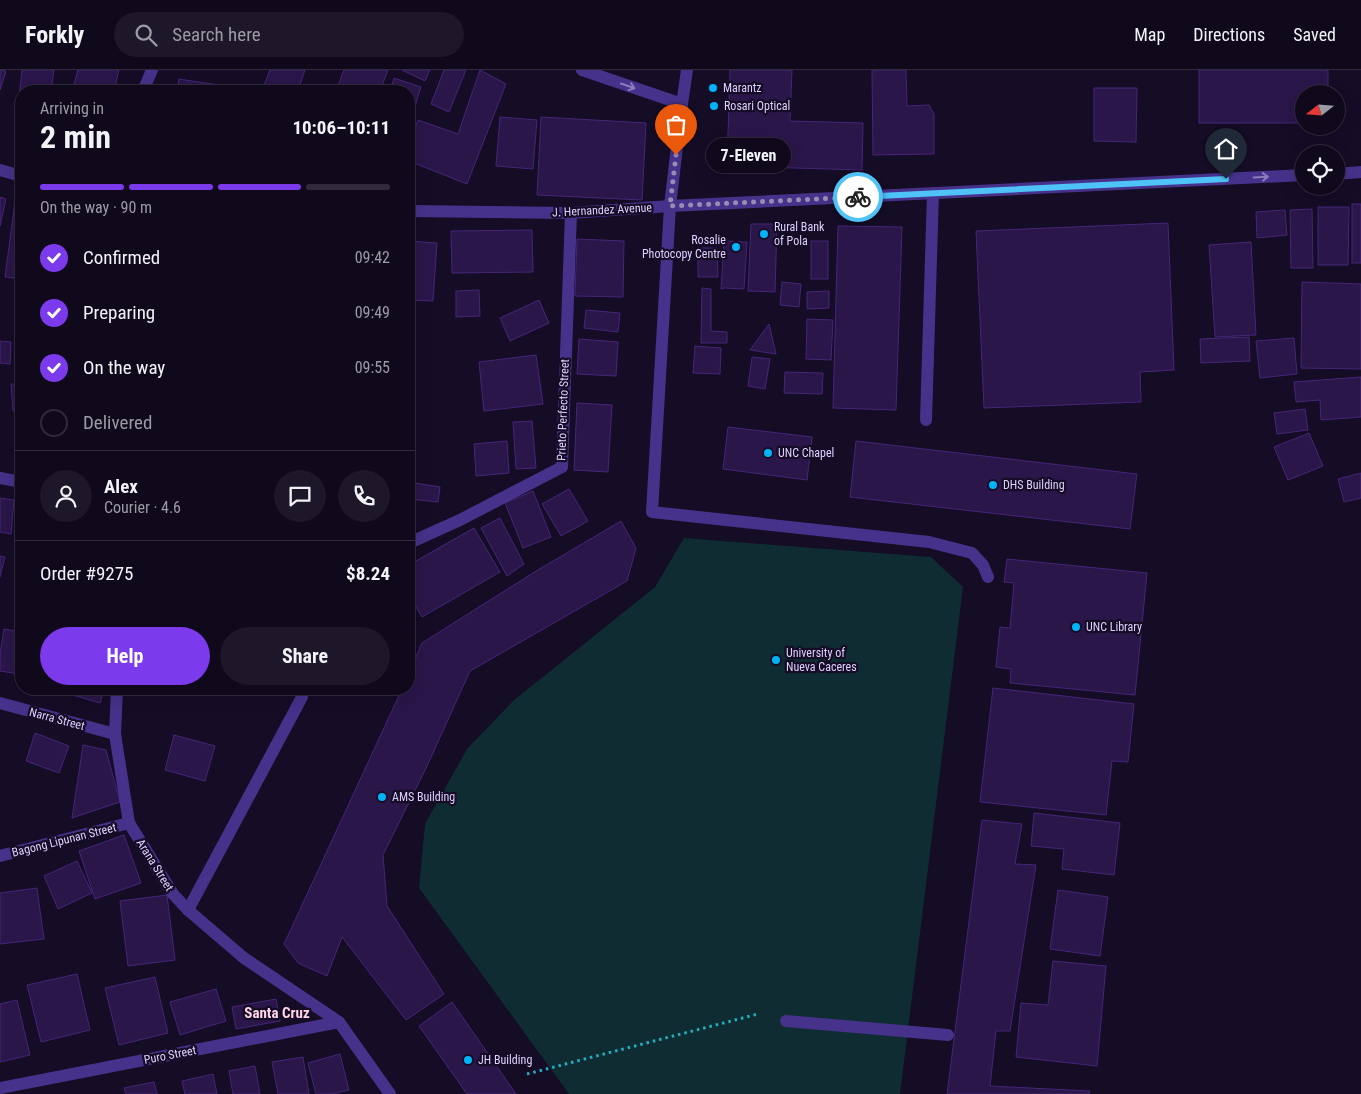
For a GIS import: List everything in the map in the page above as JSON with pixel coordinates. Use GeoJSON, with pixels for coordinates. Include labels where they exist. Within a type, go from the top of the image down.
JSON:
{"type":"FeatureCollection","features":[{"type":"Feature","properties":{"kind":"street"},"geometry":{"type":"LineString","coordinates":[[146,85],[152,70]]}},
{"type":"Feature","properties":{"kind":"street"},"geometry":{"type":"LineString","coordinates":[[582,70],[682,104]]}},
{"type":"Feature","properties":{"kind":"street"},"geometry":{"type":"LineString","coordinates":[[687,70],[670,206],[652,512],[929,542],[972,552],[983,565],[988,577]]}},
{"type":"Feature","properties":{"kind":"street"},"geometry":{"type":"LineString","coordinates":[[0,170],[15,174]]}},
{"type":"Feature","properties":{"kind":"street"},"geometry":{"type":"LineString","coordinates":[[1345,173],[1361,172]]}},
{"type":"Feature","properties":{"kind":"street","name":"J. Hernandez Avenue"},"geometry":{"type":"LineString","coordinates":[[415,211],[571,214],[670,206],[1295,175]]}},
{"type":"Feature","properties":{"kind":"street"},"geometry":{"type":"LineString","coordinates":[[926,420],[933,193]]}},
{"type":"Feature","properties":{"kind":"street","name":"Prieto Perfecto Street"},"geometry":{"type":"LineString","coordinates":[[415,540],[460,520],[562,467],[571,214]]}},
{"type":"Feature","properties":{"kind":"street"},"geometry":{"type":"LineString","coordinates":[[0,478],[15,481]]}},
{"type":"Feature","properties":{"kind":"street","name":"Arana Street"},"geometry":{"type":"LineString","coordinates":[[117,695],[115,734],[129,823],[173,894],[188,910],[244,958],[339,1022]]}},
{"type":"Feature","properties":{"kind":"street"},"geometry":{"type":"LineString","coordinates":[[188,910],[302,698]]}},
{"type":"Feature","properties":{"kind":"street","name":"Narra Street"},"geometry":{"type":"LineString","coordinates":[[0,703],[115,734]]}},
{"type":"Feature","properties":{"kind":"street","name":"Bagong Lipunan Street"},"geometry":{"type":"LineString","coordinates":[[0,856],[129,823]]}},
{"type":"Feature","properties":{"kind":"street"},"geometry":{"type":"LineString","coordinates":[[786,1021],[948,1035]]}},
{"type":"Feature","properties":{"kind":"street"},"geometry":{"type":"LineString","coordinates":[[339,1022],[390,1094]]}},
{"type":"Feature","properties":{"kind":"street","name":"Puro Street"},"geometry":{"type":"LineString","coordinates":[[0,1088],[339,1022]]}},
{"type":"Feature","properties":{"kind":"path"},"geometry":{"type":"LineString","coordinates":[[527,1074],[758,1014]]}},
{"type":"Feature","properties":{"kind":"green space"},"geometry":{"type":"Polygon","coordinates":[[[684,538],[931,557],[963,587],[900,1094],[569,1094],[419,888],[425,824],[467,749],[513,701],[655,587],[684,538]]]}},
{"type":"Feature","properties":{"kind":"building"},"geometry":{"type":"Polygon","coordinates":[[[0,70],[6,71],[0,90],[0,70]]]}},
{"type":"Feature","properties":{"kind":"building"},"geometry":{"type":"Polygon","coordinates":[[[22,70],[54,70],[52,85],[20,85],[22,70]]]}},
{"type":"Feature","properties":{"kind":"building"},"geometry":{"type":"Polygon","coordinates":[[[78,70],[119,70],[115,85],[74,85],[78,70]]]}},
{"type":"Feature","properties":{"kind":"building"},"geometry":{"type":"Polygon","coordinates":[[[270,70],[305,70],[300,85],[264,85],[270,70]]]}},
{"type":"Feature","properties":{"kind":"building"},"geometry":{"type":"Polygon","coordinates":[[[344,70],[388,70],[382,85],[338,85],[344,70]]]}},
{"type":"Feature","properties":{"kind":"building"},"geometry":{"type":"Polygon","coordinates":[[[402,70],[430,70],[425,81],[402,70]]]}},
{"type":"Feature","properties":{"kind":"building"},"geometry":{"type":"Polygon","coordinates":[[[444,70],[466,70],[449,112],[431,104],[444,70]]]}},
{"type":"Feature","properties":{"kind":"building"},"geometry":{"type":"Polygon","coordinates":[[[480,70],[506,84],[467,184],[415,163],[415,127],[418,120],[458,134],[480,70]]]}},
{"type":"Feature","properties":{"kind":"building"},"geometry":{"type":"Polygon","coordinates":[[[730,70],[792,70],[790,121],[863,123],[862,170],[727,166],[730,70]]]}},
{"type":"Feature","properties":{"kind":"building"},"geometry":{"type":"Polygon","coordinates":[[[872,70],[906,70],[907,106],[929,105],[934,114],[934,154],[873,155],[872,70]]]}},
{"type":"Feature","properties":{"kind":"building"},"geometry":{"type":"Polygon","coordinates":[[[1199,70],[1328,70],[1328,85],[1295,85],[1295,123],[1199,123],[1199,70]]]}},
{"type":"Feature","properties":{"kind":"building"},"geometry":{"type":"Polygon","coordinates":[[[394,78],[415,85],[392,85],[394,78]]]}},
{"type":"Feature","properties":{"kind":"building"},"geometry":{"type":"Polygon","coordinates":[[[179,79],[218,85],[178,85],[179,79]]]}},
{"type":"Feature","properties":{"kind":"building"},"geometry":{"type":"Polygon","coordinates":[[[415,85],[421,87],[415,106],[415,85]]]}},
{"type":"Feature","properties":{"kind":"building"},"geometry":{"type":"Polygon","coordinates":[[[1094,88],[1137,88],[1136,142],[1094,141],[1094,88]]]}},
{"type":"Feature","properties":{"kind":"building"},"geometry":{"type":"Polygon","coordinates":[[[500,117],[537,120],[533,169],[496,166],[500,117]]]}},
{"type":"Feature","properties":{"kind":"building"},"geometry":{"type":"Polygon","coordinates":[[[541,117],[646,123],[642,200],[537,195],[541,117]]]}},
{"type":"Feature","properties":{"kind":"building"},"geometry":{"type":"Polygon","coordinates":[[[0,197],[6,199],[0,226],[0,197]]]}},
{"type":"Feature","properties":{"kind":"building"},"geometry":{"type":"Polygon","coordinates":[[[15,201],[15,278],[5,277],[15,201]]]}},
{"type":"Feature","properties":{"kind":"building"},"geometry":{"type":"Polygon","coordinates":[[[1352,204],[1361,204],[1361,263],[1352,263],[1352,204]]]}},
{"type":"Feature","properties":{"kind":"building"},"geometry":{"type":"Polygon","coordinates":[[[1318,207],[1349,207],[1348,265],[1318,265],[1318,207]]]}},
{"type":"Feature","properties":{"kind":"building"},"geometry":{"type":"Polygon","coordinates":[[[1312,209],[1313,268],[1291,268],[1290,210],[1312,209]]]}},
{"type":"Feature","properties":{"kind":"building"},"geometry":{"type":"Polygon","coordinates":[[[1285,210],[1287,235],[1257,238],[1256,212],[1285,210]]]}},
{"type":"Feature","properties":{"kind":"building"},"geometry":{"type":"Polygon","coordinates":[[[1168,223],[1174,370],[1140,372],[1141,402],[984,408],[976,231],[1168,223]]]}},
{"type":"Feature","properties":{"kind":"building"},"geometry":{"type":"Polygon","coordinates":[[[751,224],[777,224],[775,292],[748,291],[751,224]]]}},
{"type":"Feature","properties":{"kind":"building"},"geometry":{"type":"Polygon","coordinates":[[[838,226],[902,227],[896,410],[833,408],[838,226]]]}},
{"type":"Feature","properties":{"kind":"building"},"geometry":{"type":"Polygon","coordinates":[[[532,230],[533,272],[452,273],[451,231],[532,230]]]}},
{"type":"Feature","properties":{"kind":"building"},"geometry":{"type":"Polygon","coordinates":[[[577,239],[624,241],[623,297],[575,296],[577,239]]]}},
{"type":"Feature","properties":{"kind":"building"},"geometry":{"type":"Polygon","coordinates":[[[415,241],[437,243],[433,301],[415,300],[415,241]]]}},
{"type":"Feature","properties":{"kind":"building"},"geometry":{"type":"Polygon","coordinates":[[[724,241],[747,242],[744,289],[721,289],[724,241]]]}},
{"type":"Feature","properties":{"kind":"building"},"geometry":{"type":"Polygon","coordinates":[[[811,241],[828,241],[828,279],[811,279],[811,241]]]}},
{"type":"Feature","properties":{"kind":"building"},"geometry":{"type":"Polygon","coordinates":[[[1251,242],[1256,335],[1215,337],[1209,245],[1251,242]]]}},
{"type":"Feature","properties":{"kind":"building"},"geometry":{"type":"Polygon","coordinates":[[[698,248],[717,248],[718,277],[698,277],[698,248]]]}},
{"type":"Feature","properties":{"kind":"building"},"geometry":{"type":"Polygon","coordinates":[[[782,282],[801,284],[799,307],[780,305],[782,282]]]}},
{"type":"Feature","properties":{"kind":"building"},"geometry":{"type":"Polygon","coordinates":[[[1302,282],[1361,284],[1361,369],[1301,368],[1302,282]]]}},
{"type":"Feature","properties":{"kind":"building"},"geometry":{"type":"Polygon","coordinates":[[[702,288],[711,289],[711,331],[727,332],[727,343],[701,343],[702,288]]]}},
{"type":"Feature","properties":{"kind":"building"},"geometry":{"type":"Polygon","coordinates":[[[479,290],[480,316],[456,317],[456,291],[479,290]]]}},
{"type":"Feature","properties":{"kind":"building"},"geometry":{"type":"Polygon","coordinates":[[[829,291],[829,308],[807,309],[807,292],[829,291]]]}},
{"type":"Feature","properties":{"kind":"building"},"geometry":{"type":"Polygon","coordinates":[[[539,300],[549,323],[510,341],[500,318],[539,300]]]}},
{"type":"Feature","properties":{"kind":"building"},"geometry":{"type":"Polygon","coordinates":[[[586,310],[620,313],[618,332],[584,328],[586,310]]]}},
{"type":"Feature","properties":{"kind":"building"},"geometry":{"type":"Polygon","coordinates":[[[807,319],[833,320],[831,360],[806,359],[807,319]]]}},
{"type":"Feature","properties":{"kind":"building"},"geometry":{"type":"Polygon","coordinates":[[[769,324],[776,354],[750,350],[769,324]]]}},
{"type":"Feature","properties":{"kind":"building"},"geometry":{"type":"Polygon","coordinates":[[[1249,337],[1250,361],[1201,363],[1200,339],[1249,337]]]}},
{"type":"Feature","properties":{"kind":"building"},"geometry":{"type":"Polygon","coordinates":[[[1294,338],[1297,374],[1260,378],[1256,341],[1294,338]]]}},
{"type":"Feature","properties":{"kind":"building"},"geometry":{"type":"Polygon","coordinates":[[[579,339],[618,342],[616,376],[577,374],[579,339]]]}},
{"type":"Feature","properties":{"kind":"building"},"geometry":{"type":"Polygon","coordinates":[[[0,341],[11,342],[10,364],[0,363],[0,341]]]}},
{"type":"Feature","properties":{"kind":"building"},"geometry":{"type":"Polygon","coordinates":[[[695,346],[721,348],[720,374],[693,373],[695,346]]]}},
{"type":"Feature","properties":{"kind":"building"},"geometry":{"type":"Polygon","coordinates":[[[536,355],[543,404],[484,411],[479,362],[536,355]]]}},
{"type":"Feature","properties":{"kind":"building"},"geometry":{"type":"Polygon","coordinates":[[[752,357],[770,359],[765,389],[748,386],[752,357]]]}},
{"type":"Feature","properties":{"kind":"building"},"geometry":{"type":"Polygon","coordinates":[[[785,372],[823,373],[822,394],[784,393],[785,372]]]}},
{"type":"Feature","properties":{"kind":"building"},"geometry":{"type":"Polygon","coordinates":[[[1361,377],[1361,417],[1321,420],[1320,400],[1296,402],[1294,382],[1361,377]]]}},
{"type":"Feature","properties":{"kind":"building"},"geometry":{"type":"Polygon","coordinates":[[[11,384],[15,384],[15,411],[13,411],[11,384]]]}},
{"type":"Feature","properties":{"kind":"building"},"geometry":{"type":"Polygon","coordinates":[[[577,403],[612,405],[608,472],[574,470],[577,403]]]}},
{"type":"Feature","properties":{"kind":"building"},"geometry":{"type":"Polygon","coordinates":[[[1305,409],[1308,430],[1277,434],[1274,413],[1305,409]]]}},
{"type":"Feature","properties":{"kind":"building"},"geometry":{"type":"Polygon","coordinates":[[[532,421],[536,468],[516,469],[513,422],[532,421]]]}},
{"type":"Feature","properties":{"kind":"building","name":"UNC Chapel"},"geometry":{"type":"Polygon","coordinates":[[[728,427],[812,437],[807,480],[723,469],[728,427]]]}},
{"type":"Feature","properties":{"kind":"building"},"geometry":{"type":"Polygon","coordinates":[[[1309,433],[1323,466],[1288,480],[1274,447],[1309,433]]]}},
{"type":"Feature","properties":{"kind":"building"},"geometry":{"type":"Polygon","coordinates":[[[507,441],[509,473],[476,476],[474,444],[507,441]]]}},
{"type":"Feature","properties":{"kind":"building","name":"DHS Building"},"geometry":{"type":"Polygon","coordinates":[[[856,441],[1137,474],[1130,529],[850,497],[856,441]]]}},
{"type":"Feature","properties":{"kind":"building"},"geometry":{"type":"Polygon","coordinates":[[[1361,473],[1361,498],[1344,502],[1338,479],[1361,473]]]}},
{"type":"Feature","properties":{"kind":"building"},"geometry":{"type":"Polygon","coordinates":[[[415,483],[440,487],[438,502],[415,500],[415,483]]]}},
{"type":"Feature","properties":{"kind":"building"},"geometry":{"type":"Polygon","coordinates":[[[569,489],[588,521],[561,536],[542,504],[569,489]]]}},
{"type":"Feature","properties":{"kind":"building"},"geometry":{"type":"Polygon","coordinates":[[[533,491],[551,537],[523,548],[505,503],[533,491]]]}},
{"type":"Feature","properties":{"kind":"building"},"geometry":{"type":"Polygon","coordinates":[[[0,498],[14,500],[11,534],[0,532],[0,498]]]}},
{"type":"Feature","properties":{"kind":"building"},"geometry":{"type":"Polygon","coordinates":[[[500,518],[524,564],[507,576],[481,528],[500,518]]]}},
{"type":"Feature","properties":{"kind":"building","name":"AMS Building"},"geometry":{"type":"Polygon","coordinates":[[[621,521],[636,548],[627,581],[470,671],[428,764],[383,855],[387,906],[444,994],[406,1020],[342,937],[327,976],[298,963],[284,944],[399,695],[415,695],[415,659],[422,643],[533,573],[621,521]]]}},
{"type":"Feature","properties":{"kind":"building"},"geometry":{"type":"Polygon","coordinates":[[[474,528],[500,572],[422,617],[415,605],[415,562],[474,528]]]}},
{"type":"Feature","properties":{"kind":"building"},"geometry":{"type":"Polygon","coordinates":[[[0,556],[5,557],[0,577],[0,556]]]}},
{"type":"Feature","properties":{"kind":"building","name":"UNC Library"},"geometry":{"type":"Polygon","coordinates":[[[1007,559],[1147,573],[1135,695],[1010,683],[1011,669],[996,667],[1000,627],[1010,628],[1014,583],[1004,582],[1007,559]]]}},
{"type":"Feature","properties":{"kind":"building"},"geometry":{"type":"Polygon","coordinates":[[[4,629],[15,631],[15,673],[0,671],[0,654],[4,629]]]}},
{"type":"Feature","properties":{"kind":"building"},"geometry":{"type":"Polygon","coordinates":[[[993,688],[1134,704],[1128,762],[1112,761],[1106,815],[980,802],[993,688]]]}},
{"type":"Feature","properties":{"kind":"building"},"geometry":{"type":"Polygon","coordinates":[[[73,695],[102,695],[100,703],[73,695]]]}},
{"type":"Feature","properties":{"kind":"building"},"geometry":{"type":"Polygon","coordinates":[[[35,733],[69,746],[59,773],[26,761],[35,733]]]}},
{"type":"Feature","properties":{"kind":"building"},"geometry":{"type":"Polygon","coordinates":[[[174,735],[215,746],[205,781],[165,770],[174,735]]]}},
{"type":"Feature","properties":{"kind":"building"},"geometry":{"type":"Polygon","coordinates":[[[83,745],[106,750],[120,802],[72,818],[83,745]]]}},
{"type":"Feature","properties":{"kind":"building"},"geometry":{"type":"Polygon","coordinates":[[[1034,813],[1120,823],[1114,875],[1062,869],[1064,849],[1031,846],[1034,813]]]}},
{"type":"Feature","properties":{"kind":"building"},"geometry":{"type":"Polygon","coordinates":[[[982,820],[1022,824],[1015,864],[1036,865],[1010,1031],[996,1031],[990,1086],[1090,1091],[1089,1094],[947,1094],[982,820]]]}},
{"type":"Feature","properties":{"kind":"building"},"geometry":{"type":"Polygon","coordinates":[[[124,835],[141,883],[95,899],[79,851],[124,835]]]}},
{"type":"Feature","properties":{"kind":"building"},"geometry":{"type":"Polygon","coordinates":[[[77,861],[92,893],[58,909],[44,876],[77,861]]]}},
{"type":"Feature","properties":{"kind":"building"},"geometry":{"type":"Polygon","coordinates":[[[37,888],[44,939],[0,944],[0,893],[37,888]]]}},
{"type":"Feature","properties":{"kind":"building"},"geometry":{"type":"Polygon","coordinates":[[[1058,890],[1108,897],[1100,956],[1050,949],[1058,890]]]}},
{"type":"Feature","properties":{"kind":"building"},"geometry":{"type":"Polygon","coordinates":[[[167,895],[175,960],[128,966],[120,901],[167,895]]]}},
{"type":"Feature","properties":{"kind":"building"},"geometry":{"type":"Polygon","coordinates":[[[1053,961],[1106,966],[1097,1066],[1016,1057],[1021,1003],[1048,1005],[1053,961]]]}},
{"type":"Feature","properties":{"kind":"building"},"geometry":{"type":"Polygon","coordinates":[[[77,974],[90,1030],[41,1042],[27,985],[77,974]]]}},
{"type":"Feature","properties":{"kind":"building"},"geometry":{"type":"Polygon","coordinates":[[[155,977],[168,1033],[119,1045],[105,988],[155,977]]]}},
{"type":"Feature","properties":{"kind":"building"},"geometry":{"type":"Polygon","coordinates":[[[216,989],[226,1021],[180,1035],[170,1002],[216,989]]]}},
{"type":"Feature","properties":{"kind":"building"},"geometry":{"type":"Polygon","coordinates":[[[276,999],[280,1021],[236,1029],[232,1007],[276,999]]]}},
{"type":"Feature","properties":{"kind":"building"},"geometry":{"type":"Polygon","coordinates":[[[17,1000],[30,1055],[0,1062],[0,1004],[17,1000]]]}},
{"type":"Feature","properties":{"kind":"building","name":"JH Building"},"geometry":{"type":"Polygon","coordinates":[[[452,1002],[516,1094],[467,1094],[419,1026],[452,1002]]]}},
{"type":"Feature","properties":{"kind":"building"},"geometry":{"type":"Polygon","coordinates":[[[340,1054],[349,1090],[332,1094],[316,1094],[308,1063],[340,1054]]]}},
{"type":"Feature","properties":{"kind":"building"},"geometry":{"type":"Polygon","coordinates":[[[303,1057],[309,1094],[278,1094],[272,1062],[303,1057]]]}},
{"type":"Feature","properties":{"kind":"building"},"geometry":{"type":"Polygon","coordinates":[[[255,1066],[260,1094],[233,1094],[229,1071],[255,1066]]]}},
{"type":"Feature","properties":{"kind":"building"},"geometry":{"type":"Polygon","coordinates":[[[213,1074],[217,1094],[185,1094],[182,1081],[213,1074]]]}},
{"type":"Feature","properties":{"kind":"building"},"geometry":{"type":"Polygon","coordinates":[[[154,1082],[157,1094],[126,1094],[124,1088],[154,1082]]]}},
{"type":"Feature","properties":{"kind":"way so far"},"geometry":{"type":"LineString","coordinates":[[676,155],[670,206],[858,197]]}},
{"type":"Feature","properties":{"kind":"place","name":"Marantz"},"geometry":{"type":"Point","coordinates":[713,88]}},
{"type":"Feature","properties":{"kind":"place","name":"Rosari Optical"},"geometry":{"type":"Point","coordinates":[714,106]}},
{"type":"Feature","properties":{"kind":"place","name":"7-Eleven"},"geometry":{"type":"Point","coordinates":[676,155]}},
{"type":"Feature","properties":{"kind":"place","name":"Rural Bank of Pola"},"geometry":{"type":"Point","coordinates":[764,234]}},
{"type":"Feature","properties":{"kind":"place","name":"Rosalie Photocopy Centre"},"geometry":{"type":"Point","coordinates":[736,247]}},
{"type":"Feature","properties":{"kind":"place","name":"UNC Chapel"},"geometry":{"type":"Point","coordinates":[768,453]}},
{"type":"Feature","properties":{"kind":"place","name":"DHS Building"},"geometry":{"type":"Point","coordinates":[993,485]}},
{"type":"Feature","properties":{"kind":"place","name":"UNC Library"},"geometry":{"type":"Point","coordinates":[1076,627]}},
{"type":"Feature","properties":{"kind":"place","name":"University of Nueva Caceres"},"geometry":{"type":"Point","coordinates":[776,660]}},
{"type":"Feature","properties":{"kind":"place","name":"AMS Building"},"geometry":{"type":"Point","coordinates":[382,797]}},
{"type":"Feature","properties":{"kind":"place","name":"JH Building"},"geometry":{"type":"Point","coordinates":[468,1060]}},
{"type":"Feature","properties":{"kind":"district","name":"Santa Cruz"},"geometry":{"type":"Point","coordinates":[277,1013]}},
{"type":"Feature","properties":{"kind":"route"},"geometry":{"type":"LineString","coordinates":[[858,197],[1226,179]]}}]}
